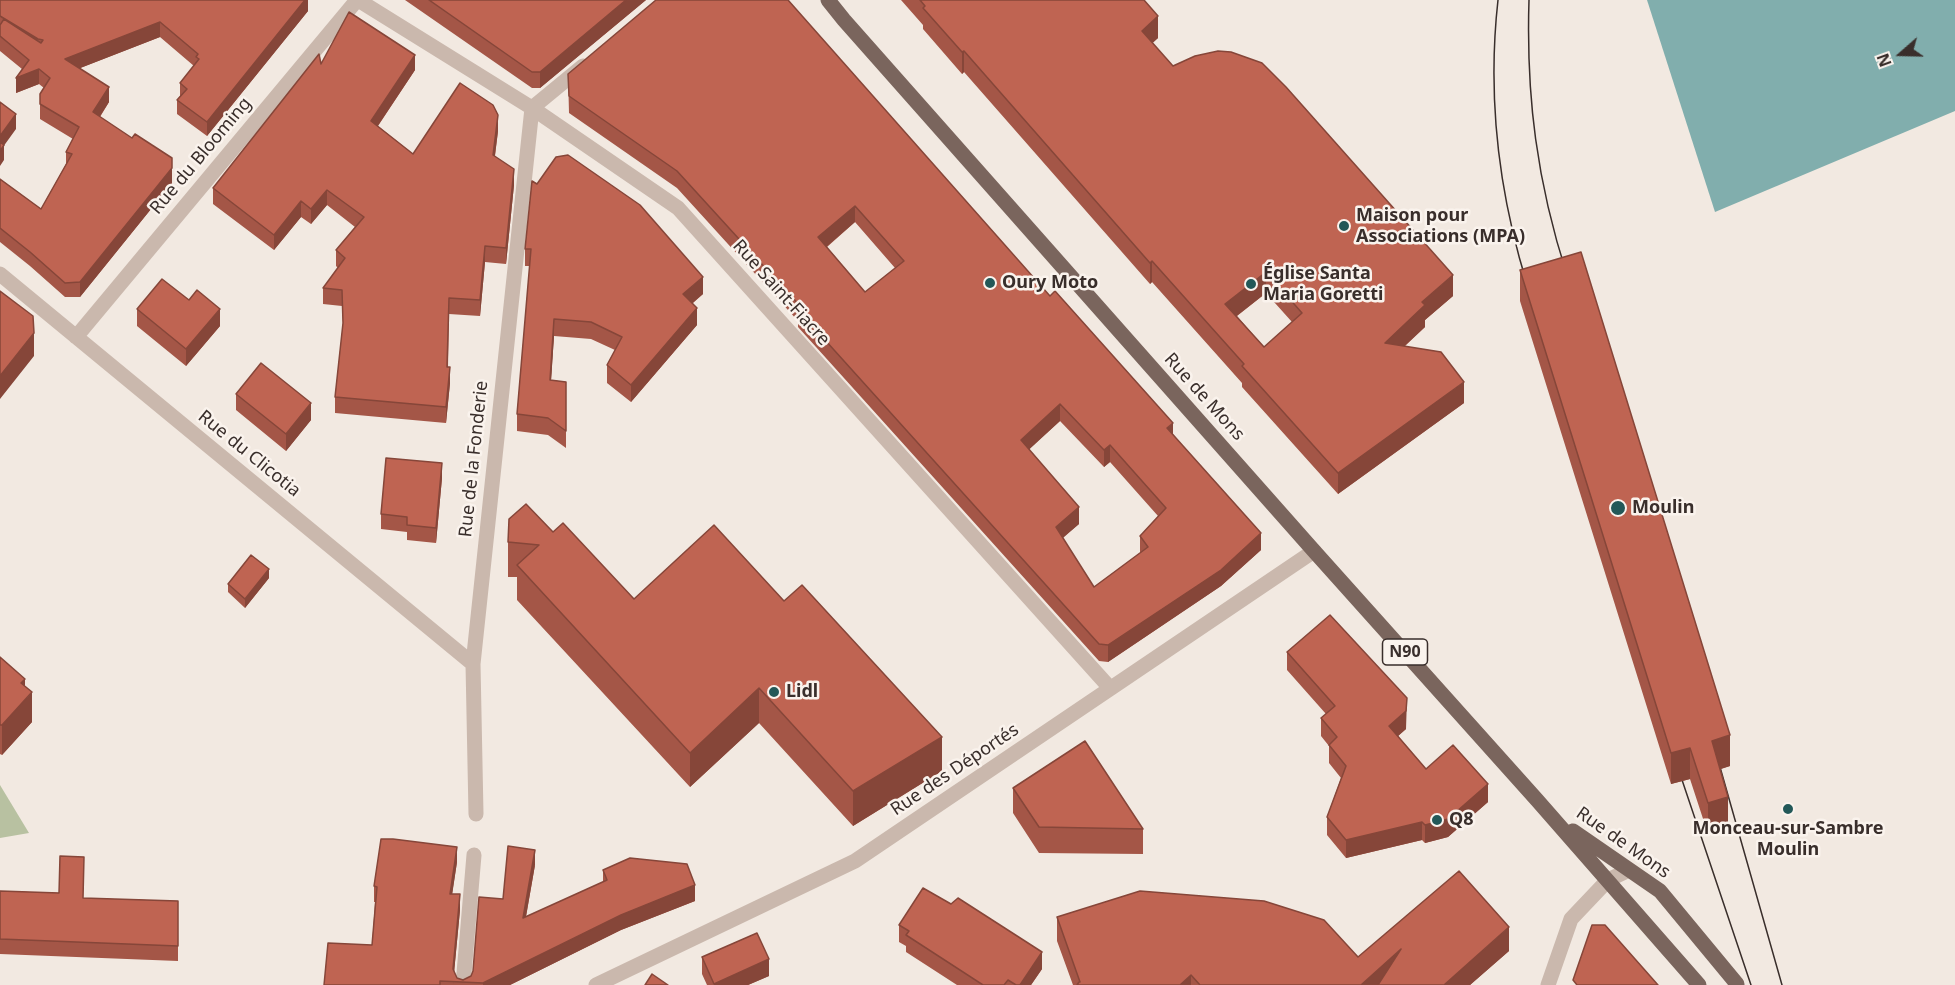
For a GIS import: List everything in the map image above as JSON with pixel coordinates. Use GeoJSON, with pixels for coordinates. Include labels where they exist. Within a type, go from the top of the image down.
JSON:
{"type":"FeatureCollection","features":[{"type":"Feature","properties":{"kind":"main road","name":"Rue de Mons"},"geometry":{"type":"LineString","coordinates":[[828,0],[1699,985]]}},
{"type":"Feature","properties":{"kind":"main road","name":"Rue de Mons"},"geometry":{"type":"LineString","coordinates":[[1553,818],[1660,891],[1737,984]]}},
{"type":"Feature","properties":{"kind":"street","name":"Rue Saint-Fiacre"},"geometry":{"type":"LineString","coordinates":[[358,0],[532,108],[678,208],[1110,688]]}},
{"type":"Feature","properties":{"kind":"street","name":"Rue du Blooming"},"geometry":{"type":"LineString","coordinates":[[76,337],[358,0]]}},
{"type":"Feature","properties":{"kind":"street"},"geometry":{"type":"LineString","coordinates":[[532,108],[597,54]]}},
{"type":"Feature","properties":{"kind":"street","name":"Rue de la Fonderie"},"geometry":{"type":"LineString","coordinates":[[476,814],[473,664],[532,108]]}},
{"type":"Feature","properties":{"kind":"street","name":"Rue du Clicotia"},"geometry":{"type":"LineString","coordinates":[[0,274],[473,664]]}},
{"type":"Feature","properties":{"kind":"street","name":"Rue des Déportés"},"geometry":{"type":"LineString","coordinates":[[596,985],[855,861],[1314,551]]}},
{"type":"Feature","properties":{"kind":"street"},"geometry":{"type":"LineString","coordinates":[[463,985],[474,855]]}},
{"type":"Feature","properties":{"kind":"street"},"geometry":{"type":"LineString","coordinates":[[1548,985],[1571,919],[1608,880],[1629,870]]}},
{"type":"Feature","properties":{"kind":"green space"},"geometry":{"type":"Polygon","coordinates":[[[0,785],[29,833],[0,838],[0,785]]]}},
{"type":"Feature","properties":{"kind":"water"},"geometry":{"type":"Polygon","coordinates":[[[1647,0],[1955,0],[1955,111],[1715,212],[1647,0]]]}},
{"type":"Feature","properties":{"kind":"building"},"geometry":{"type":"Polygon","coordinates":[[[0,0],[305,0],[207,122],[177,100],[187,89],[180,83],[199,59],[196,57],[198,54],[160,22],[65,59],[109,87],[93,112],[132,138],[135,134],[172,158],[172,168],[80,282],[65,283],[0,228],[0,179],[41,209],[72,154],[66,152],[79,127],[40,104],[40,94],[50,78],[39,69],[16,78],[29,60],[0,36],[0,25],[4,19],[41,43],[43,40],[0,16],[0,0]]]}},
{"type":"Feature","properties":{"kind":"building"},"geometry":{"type":"Polygon","coordinates":[[[429,0],[626,0],[540,72],[532,72],[429,0]]]}},
{"type":"Feature","properties":{"kind":"building"},"geometry":{"type":"Polygon","coordinates":[[[656,0],[788,0],[1050,296],[1055,291],[1173,423],[1167,428],[1261,533],[1221,570],[1108,645],[1099,644],[798,310],[801,307],[677,171],[569,96],[568,74],[656,0]],[[855,206],[818,237],[865,292],[904,261],[855,206]],[[1060,404],[1021,440],[1079,507],[1056,527],[1094,587],[1148,547],[1140,536],[1166,508],[1110,445],[1104,450],[1060,404]]]}},
{"type":"Feature","properties":{"kind":"building"},"geometry":{"type":"Polygon","coordinates":[[[920,0],[1144,0],[1158,16],[1142,31],[1173,66],[1195,56],[1218,51],[1231,52],[1262,63],[1453,275],[1422,302],[1425,305],[1385,343],[1441,352],[1464,382],[1338,473],[1242,366],[1244,364],[1152,261],[1150,263],[964,51],[962,52],[923,8],[925,6],[920,0]],[[1266,272],[1225,304],[1264,347],[1302,313],[1266,272]]]}},
{"type":"Feature","properties":{"kind":"building"},"geometry":{"type":"Polygon","coordinates":[[[349,12],[415,55],[371,121],[413,154],[460,83],[493,105],[498,115],[493,155],[514,169],[506,248],[485,246],[480,300],[449,298],[447,367],[450,367],[446,407],[335,397],[343,323],[342,290],[323,288],[345,258],[336,250],[364,217],[327,190],[311,209],[301,201],[274,235],[213,188],[319,54],[321,64],[349,12]]]}},
{"type":"Feature","properties":{"kind":"building"},"geometry":{"type":"Polygon","coordinates":[[[0,102],[16,114],[0,136],[0,102]]]}},
{"type":"Feature","properties":{"kind":"building"},"geometry":{"type":"Polygon","coordinates":[[[568,155],[640,205],[703,277],[683,294],[697,308],[631,385],[607,365],[622,337],[591,322],[554,319],[550,380],[566,382],[566,431],[548,418],[517,414],[531,249],[525,249],[532,181],[537,184],[556,157],[568,155]]]}},
{"type":"Feature","properties":{"kind":"building"},"geometry":{"type":"Polygon","coordinates":[[[1581,252],[1730,735],[1712,741],[1728,797],[1708,803],[1690,748],[1671,753],[1520,270],[1581,252]]]}},
{"type":"Feature","properties":{"kind":"building"},"geometry":{"type":"Polygon","coordinates":[[[162,279],[189,300],[197,290],[220,309],[186,349],[137,309],[162,279]]]}},
{"type":"Feature","properties":{"kind":"building"},"geometry":{"type":"Polygon","coordinates":[[[0,291],[33,316],[34,333],[0,376],[0,291]]]}},
{"type":"Feature","properties":{"kind":"building"},"geometry":{"type":"Polygon","coordinates":[[[261,363],[311,403],[286,434],[236,394],[261,363]]]}},
{"type":"Feature","properties":{"kind":"building"},"geometry":{"type":"Polygon","coordinates":[[[386,458],[442,463],[436,528],[407,525],[407,517],[381,514],[386,458]]]}},
{"type":"Feature","properties":{"kind":"building"},"geometry":{"type":"Polygon","coordinates":[[[526,504],[553,532],[563,523],[634,599],[714,525],[784,601],[802,585],[942,737],[853,791],[759,688],[690,753],[517,565],[539,545],[508,542],[509,519],[526,504]]]}},
{"type":"Feature","properties":{"kind":"building"},"geometry":{"type":"Polygon","coordinates":[[[251,555],[269,569],[245,599],[228,584],[251,555]]]}},
{"type":"Feature","properties":{"kind":"building"},"geometry":{"type":"Polygon","coordinates":[[[1330,615],[1407,698],[1406,711],[1389,726],[1426,769],[1453,745],[1488,784],[1448,819],[1425,825],[1422,822],[1346,840],[1327,817],[1346,766],[1329,745],[1337,737],[1321,718],[1335,706],[1287,652],[1330,615]]]}},
{"type":"Feature","properties":{"kind":"building"},"geometry":{"type":"Polygon","coordinates":[[[0,657],[25,679],[21,683],[32,692],[2,725],[0,725],[0,657]]]}},
{"type":"Feature","properties":{"kind":"building"},"geometry":{"type":"Polygon","coordinates":[[[1085,741],[1143,829],[1039,827],[1013,788],[1085,741]]]}},
{"type":"Feature","properties":{"kind":"building"},"geometry":{"type":"Polygon","coordinates":[[[381,839],[457,847],[450,894],[460,894],[453,969],[457,978],[463,980],[471,976],[473,971],[479,897],[503,899],[508,846],[535,850],[523,918],[607,880],[603,870],[630,858],[687,864],[695,885],[621,915],[483,983],[440,981],[440,985],[324,985],[328,943],[372,945],[377,887],[374,886],[381,839]]]}},
{"type":"Feature","properties":{"kind":"building"},"geometry":{"type":"Polygon","coordinates":[[[60,856],[84,857],[83,898],[178,901],[178,946],[0,939],[0,891],[59,893],[60,856]]]}},
{"type":"Feature","properties":{"kind":"building"},"geometry":{"type":"Polygon","coordinates":[[[1459,871],[1509,927],[1444,985],[1378,985],[1401,949],[1361,985],[1200,985],[1191,975],[1180,985],[1077,985],[1080,982],[1057,917],[1140,891],[1264,901],[1324,920],[1358,957],[1459,871]]]}},
{"type":"Feature","properties":{"kind":"building"},"geometry":{"type":"Polygon","coordinates":[[[923,888],[951,904],[958,898],[1042,952],[1020,985],[1008,980],[1004,985],[983,985],[906,935],[909,931],[899,925],[923,888]]]}},
{"type":"Feature","properties":{"kind":"building"},"geometry":{"type":"Polygon","coordinates":[[[1592,925],[1605,925],[1658,985],[1577,985],[1573,980],[1592,925]]]}},
{"type":"Feature","properties":{"kind":"building"},"geometry":{"type":"Polygon","coordinates":[[[757,933],[769,959],[714,984],[702,957],[757,933]]]}},
{"type":"Feature","properties":{"kind":"building"},"geometry":{"type":"Polygon","coordinates":[[[652,974],[668,985],[645,985],[652,974]]]}},
{"type":"Feature","properties":{"kind":"tram line"},"geometry":{"type":"LineString","coordinates":[[1498,0],[1494,72],[1498,144],[1509,214],[1527,284]]}},
{"type":"Feature","properties":{"kind":"tram line"},"geometry":{"type":"LineString","coordinates":[[1529,0],[1529,71],[1536,139],[1548,206],[1567,275]]}},
{"type":"Feature","properties":{"kind":"tram line"},"geometry":{"type":"LineString","coordinates":[[1716,753],[1782,985]]}},
{"type":"Feature","properties":{"kind":"tram line"},"geometry":{"type":"LineString","coordinates":[[1677,765],[1751,985]]}},
{"type":"Feature","properties":{"kind":"place","name":"Maison pour Associations (MPA)"},"geometry":{"type":"Point","coordinates":[1344,226]}},
{"type":"Feature","properties":{"kind":"place","name":"Oury Moto"},"geometry":{"type":"Point","coordinates":[990,283]}},
{"type":"Feature","properties":{"kind":"place","name":"Église Santa Maria Goretti"},"geometry":{"type":"Point","coordinates":[1251,284]}},
{"type":"Feature","properties":{"kind":"place","name":"Moulin"},"geometry":{"type":"Point","coordinates":[1618,508]}},
{"type":"Feature","properties":{"kind":"place","name":"Lidl"},"geometry":{"type":"Point","coordinates":[774,692]}},
{"type":"Feature","properties":{"kind":"place","name":"Monceau-sur-Sambre Moulin"},"geometry":{"type":"Point","coordinates":[1788,809]}},
{"type":"Feature","properties":{"kind":"place","name":"Q8"},"geometry":{"type":"Point","coordinates":[1437,820]}}]}
